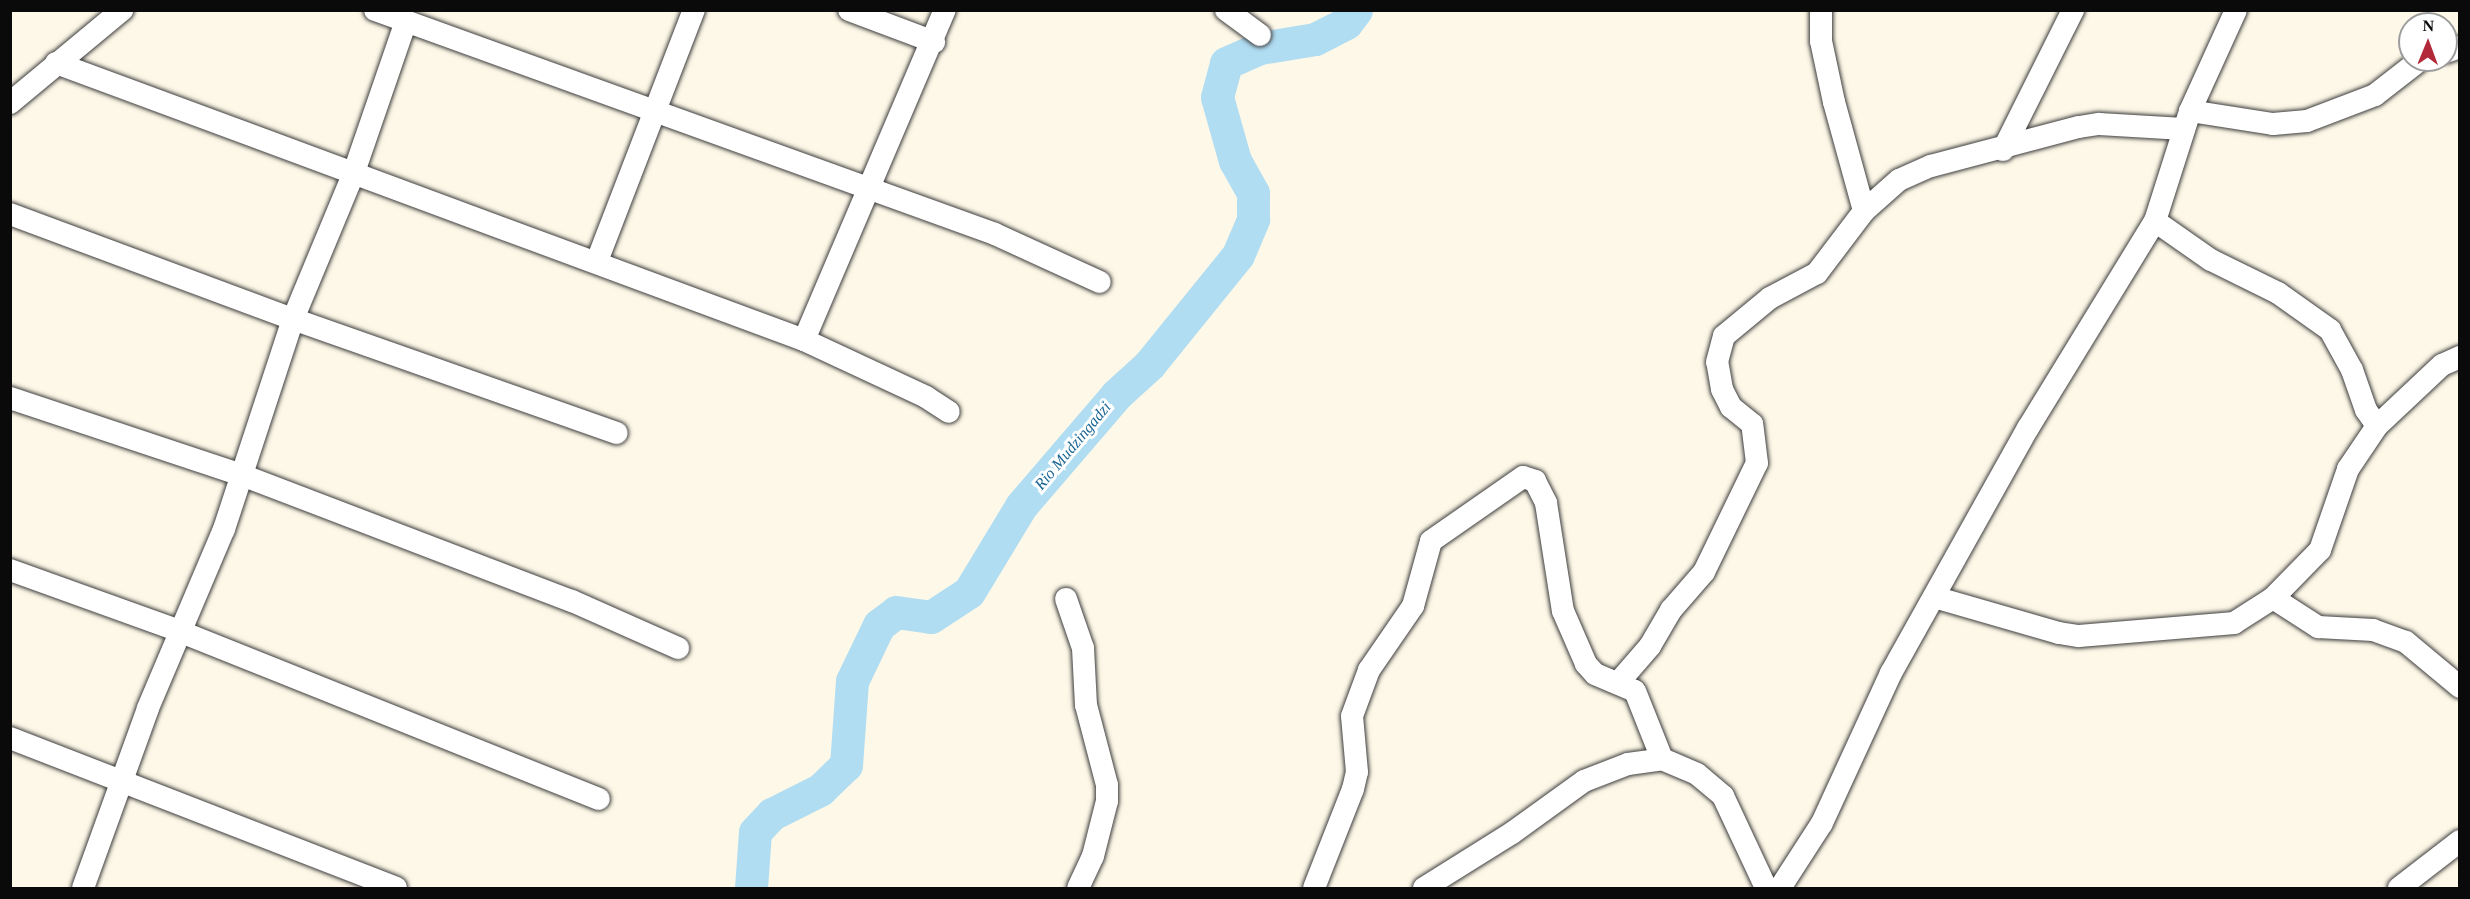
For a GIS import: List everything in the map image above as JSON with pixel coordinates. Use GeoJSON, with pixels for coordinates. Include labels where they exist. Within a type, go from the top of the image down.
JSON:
{"type":"FeatureCollection","features":[{"type":"Feature","properties":{"kind":"street"},"geometry":{"type":"LineString","coordinates":[[10,103],[122,10]]}},
{"type":"Feature","properties":{"kind":"street"},"geometry":{"type":"LineString","coordinates":[[375,10],[656,112],[735,138],[995,234],[1100,282]]}},
{"type":"Feature","properties":{"kind":"street"},"geometry":{"type":"LineString","coordinates":[[597,261],[694,10]]}},
{"type":"Feature","properties":{"kind":"street"},"geometry":{"type":"LineString","coordinates":[[849,10],[934,42]]}},
{"type":"Feature","properties":{"kind":"street"},"geometry":{"type":"LineString","coordinates":[[804,340],[934,42],[945,10]]}},
{"type":"Feature","properties":{"kind":"street"},"geometry":{"type":"LineString","coordinates":[[1226,10],[1260,35]]}},
{"type":"Feature","properties":{"kind":"street"},"geometry":{"type":"LineString","coordinates":[[1821,10],[1821,41],[1832,92],[1864,211]]}},
{"type":"Feature","properties":{"kind":"street"},"geometry":{"type":"LineString","coordinates":[[2003,150],[2073,10]]}},
{"type":"Feature","properties":{"kind":"street"},"geometry":{"type":"LineString","coordinates":[[1780,888],[1822,823],[1891,673],[2028,428],[2155,221],[2187,120],[2236,10]]}},
{"type":"Feature","properties":{"kind":"street"},"geometry":{"type":"LineString","coordinates":[[83,888],[179,632],[224,529],[239,474],[293,320],[353,175],[406,21]]}},
{"type":"Feature","properties":{"kind":"street"},"geometry":{"type":"LineString","coordinates":[[56,63],[353,175],[597,261],[804,340],[926,397],[949,412]]}},
{"type":"Feature","properties":{"kind":"street"},"geometry":{"type":"LineString","coordinates":[[1618,683],[1650,646],[1671,610],[1704,572],[1757,463],[1752,424],[1731,407],[1722,389],[1717,362],[1724,336],[1770,298],[1817,273],[1864,211],[1899,180],[1931,165],[2003,150],[2099,124],[2187,120],[2273,124],[2307,121],[2375,95],[2405,72]]}},
{"type":"Feature","properties":{"kind":"street"},"geometry":{"type":"LineString","coordinates":[[10,214],[293,320],[617,433]]}},
{"type":"Feature","properties":{"kind":"street"},"geometry":{"type":"LineString","coordinates":[[2155,221],[2211,260],[2278,293],[2330,330],[2352,370],[2366,410],[2377,426]]}},
{"type":"Feature","properties":{"kind":"street"},"geometry":{"type":"LineString","coordinates":[[1934,597],[2059,633],[2079,636],[2234,623],[2273,598],[2320,550],[2348,469],[2377,426],[2442,365],[2460,357]]}},
{"type":"Feature","properties":{"kind":"street"},"geometry":{"type":"LineString","coordinates":[[10,398],[239,474],[572,601],[678,648]]}},
{"type":"Feature","properties":{"kind":"street"},"geometry":{"type":"LineString","coordinates":[[1314,888],[1353,789],[1357,772],[1352,716],[1369,670],[1413,606],[1431,541],[1523,477],[1535,481],[1546,502],[1563,611],[1586,664],[1595,674],[1635,690],[1662,759]]}},
{"type":"Feature","properties":{"kind":"street"},"geometry":{"type":"LineString","coordinates":[[10,570],[179,632],[599,799]]}},
{"type":"Feature","properties":{"kind":"street"},"geometry":{"type":"LineString","coordinates":[[2273,598],[2318,627],[2373,630],[2406,642],[2460,687]]}},
{"type":"Feature","properties":{"kind":"street"},"geometry":{"type":"LineString","coordinates":[[1066,599],[1083,648],[1086,705],[1107,785],[1107,801],[1093,856],[1078,888]]}},
{"type":"Feature","properties":{"kind":"street"},"geometry":{"type":"LineString","coordinates":[[10,738],[123,784],[396,888]]}},
{"type":"Feature","properties":{"kind":"street"},"geometry":{"type":"LineString","coordinates":[[1424,888],[1512,833],[1584,781],[1628,764],[1662,759],[1697,774],[1723,796],[1767,888]]}},
{"type":"Feature","properties":{"kind":"street"},"geometry":{"type":"LineString","coordinates":[[2399,888],[2460,841]]}},
{"type":"Feature","properties":{"kind":"waterway","name":"Rio Mudzingadzi"},"geometry":{"type":"LineString","coordinates":[[751,888],[755,832],[772,814],[820,790],[846,765],[852,681],[879,625],[896,612],[931,617],[969,592],[1021,506],[1116,395],[1149,365],[1238,255],[1253,219],[1253,193],[1235,161],[1217,97],[1226,63],[1260,48],[1315,39],[1346,23],[1356,10]]}}]}
